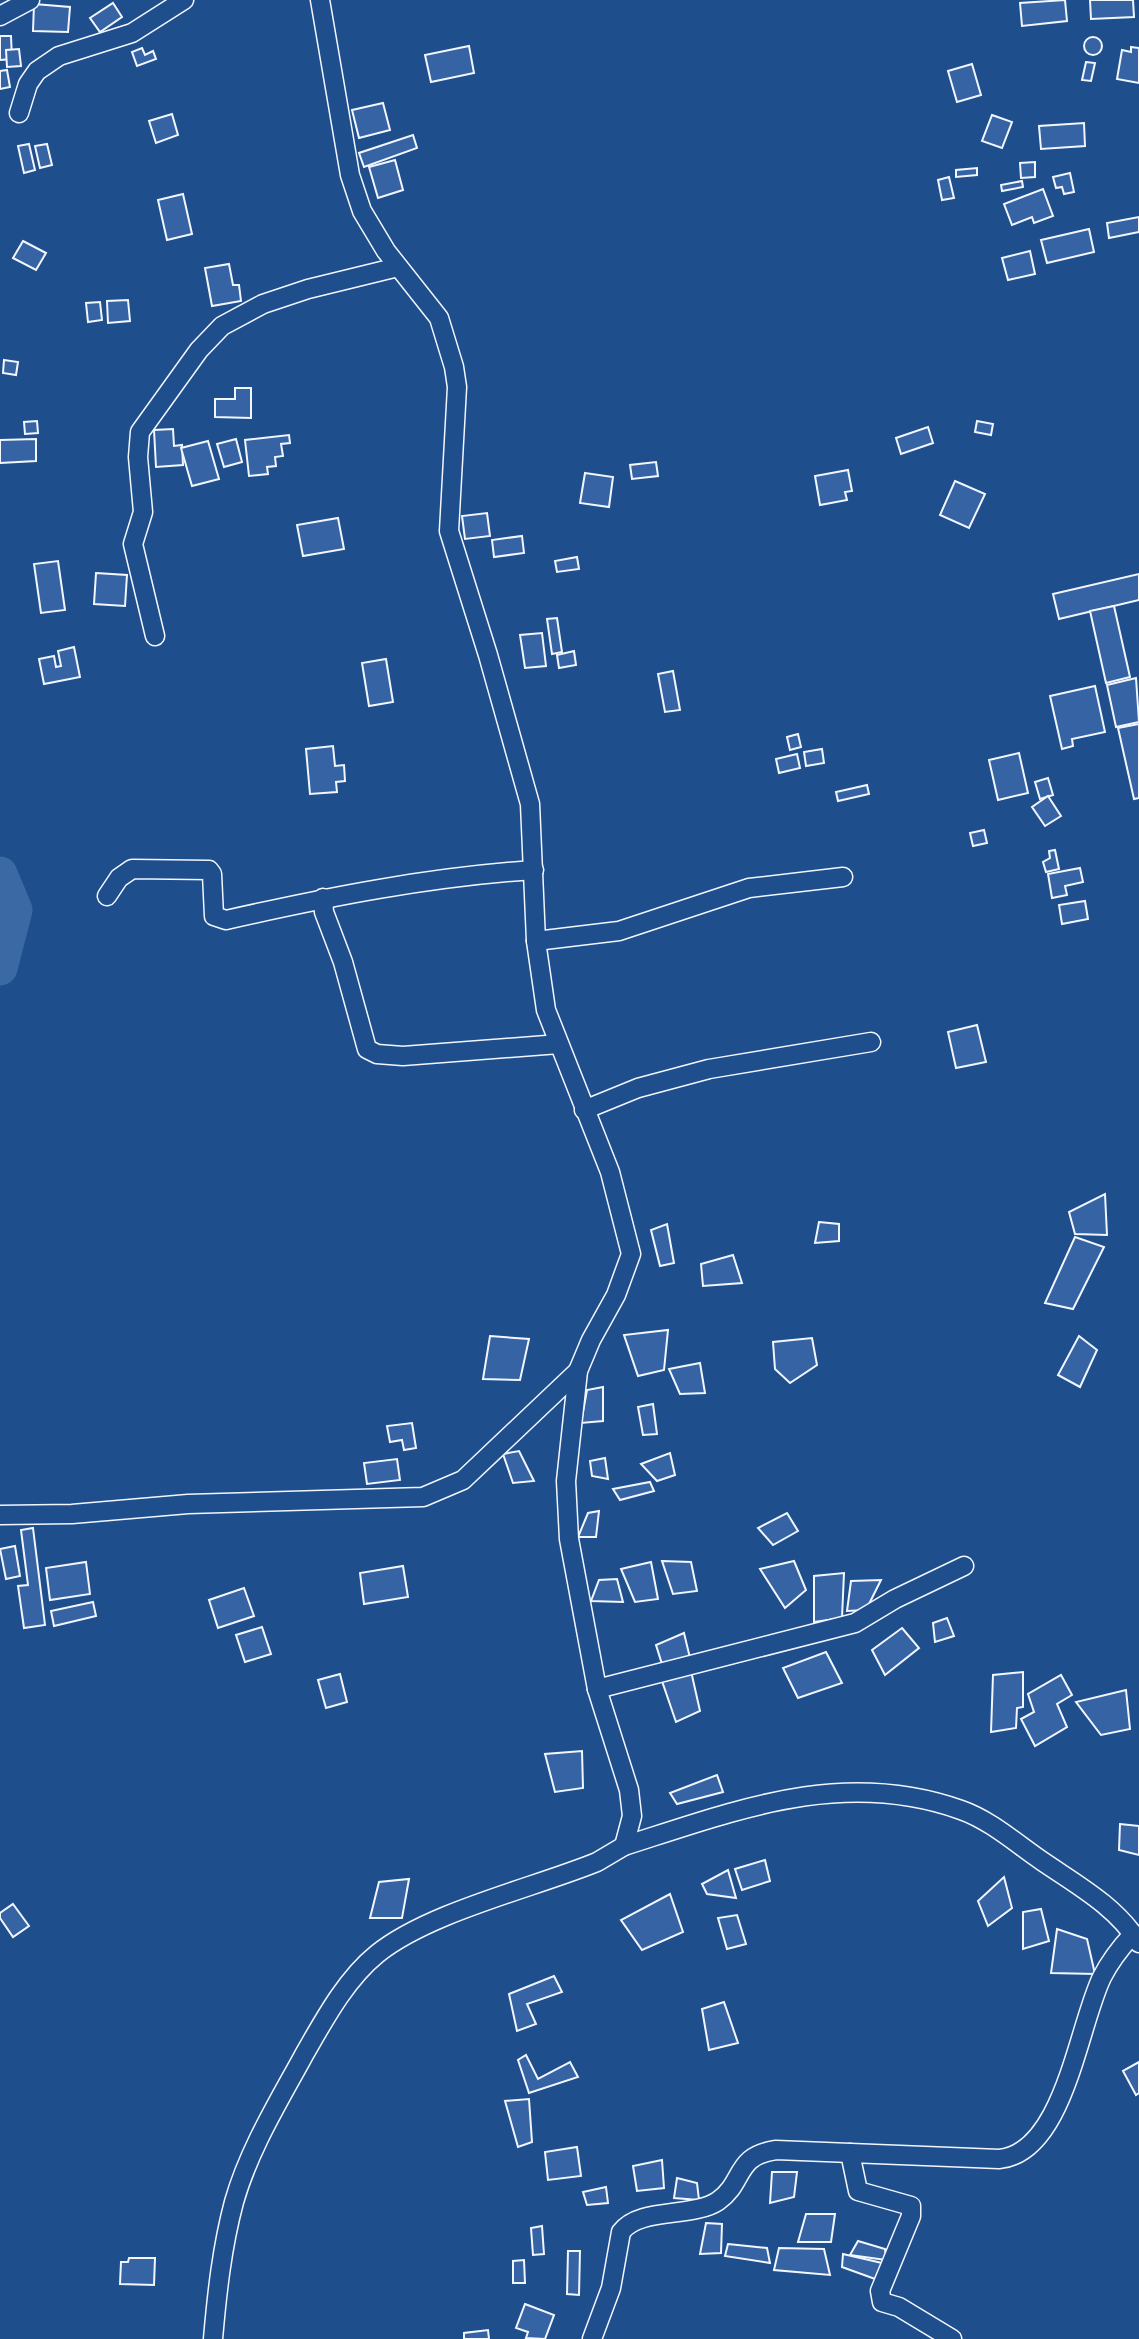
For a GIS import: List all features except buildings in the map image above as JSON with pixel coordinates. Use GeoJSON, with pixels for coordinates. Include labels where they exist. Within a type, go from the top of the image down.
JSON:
{"type":"FeatureCollection","features":[{"type":"Feature","properties":{"kind":"street"},"geometry":{"type":"LineString","coordinates":[[0,16],[30,0]]}},
{"type":"Feature","properties":{"kind":"street"},"geometry":{"type":"LineString","coordinates":[[19,113],[28,84],[37,71],[59,57],[132,33],[184,0]]}},
{"type":"Feature","properties":{"kind":"street"},"geometry":{"type":"LineString","coordinates":[[320,0],[350,174],[362,211],[398,267],[439,318],[454,367],[457,387],[449,531],[525,782],[532,825],[536,940],[547,1010],[610,1172],[631,1254],[616,1295],[591,1340],[578,1371],[566,1481],[569,1539],[597,1689],[629,1790],[632,1816],[624,1846]]}},
{"type":"Feature","properties":{"kind":"street"},"geometry":{"type":"LineString","coordinates":[[155,636],[133,544],[143,512],[138,457],[140,432],[200,350],[222,326],[262,304],[308,289],[398,267]]}},
{"type":"Feature","properties":{"kind":"street"},"geometry":{"type":"LineString","coordinates":[[107,896],[118,877],[132,869],[202,869],[212,874],[212,908],[214,916],[219,920],[323,898],[461,875],[534,870]]}},
{"type":"Feature","properties":{"kind":"street"},"geometry":{"type":"LineString","coordinates":[[536,940],[619,931],[749,888],[843,877]]}},
{"type":"Feature","properties":{"kind":"street"},"geometry":{"type":"LineString","coordinates":[[323,898],[324,912],[343,962],[367,1049],[377,1054],[402,1056],[559,1044]]}},
{"type":"Feature","properties":{"kind":"street"},"geometry":{"type":"LineString","coordinates":[[584,1110],[638,1088],[709,1069],[871,1042]]}},
{"type":"Feature","properties":{"kind":"street"},"geometry":{"type":"LineString","coordinates":[[0,1516],[72,1514],[188,1504],[423,1497],[463,1480],[578,1371]]}},
{"type":"Feature","properties":{"kind":"street"},"geometry":{"type":"LineString","coordinates":[[597,1689],[855,1623],[895,1599],[964,1566]]}},
{"type":"Feature","properties":{"kind":"street"},"geometry":{"type":"LineString","coordinates":[[213,2339],[224,2243],[247,2165],[272,2112],[320,2027],[344,1992],[376,1955],[413,1932],[597,1862],[624,1846],[787,1798],[846,1790],[907,1798],[962,1810],[988,1824],[1098,1900],[1133,1934]]}},
{"type":"Feature","properties":{"kind":"street"},"geometry":{"type":"LineString","coordinates":[[592,2339],[611,2288],[624,2227],[641,2220],[714,2203],[727,2192],[747,2160],[761,2152],[999,2159],[1020,2154],[1044,2130],[1082,2037],[1101,1978],[1112,1958],[1133,1934],[1139,1911]]}},
{"type":"Feature","properties":{"kind":"street"},"geometry":{"type":"LineString","coordinates":[[850,2153],[858,2190],[911,2206],[911,2216],[880,2291],[882,2302],[899,2307],[951,2339]]}},
{"type":"Feature","properties":{"kind":"waterway"},"geometry":{"type":"LineString","coordinates":[[0,874],[15,910],[0,968]]}}]}
